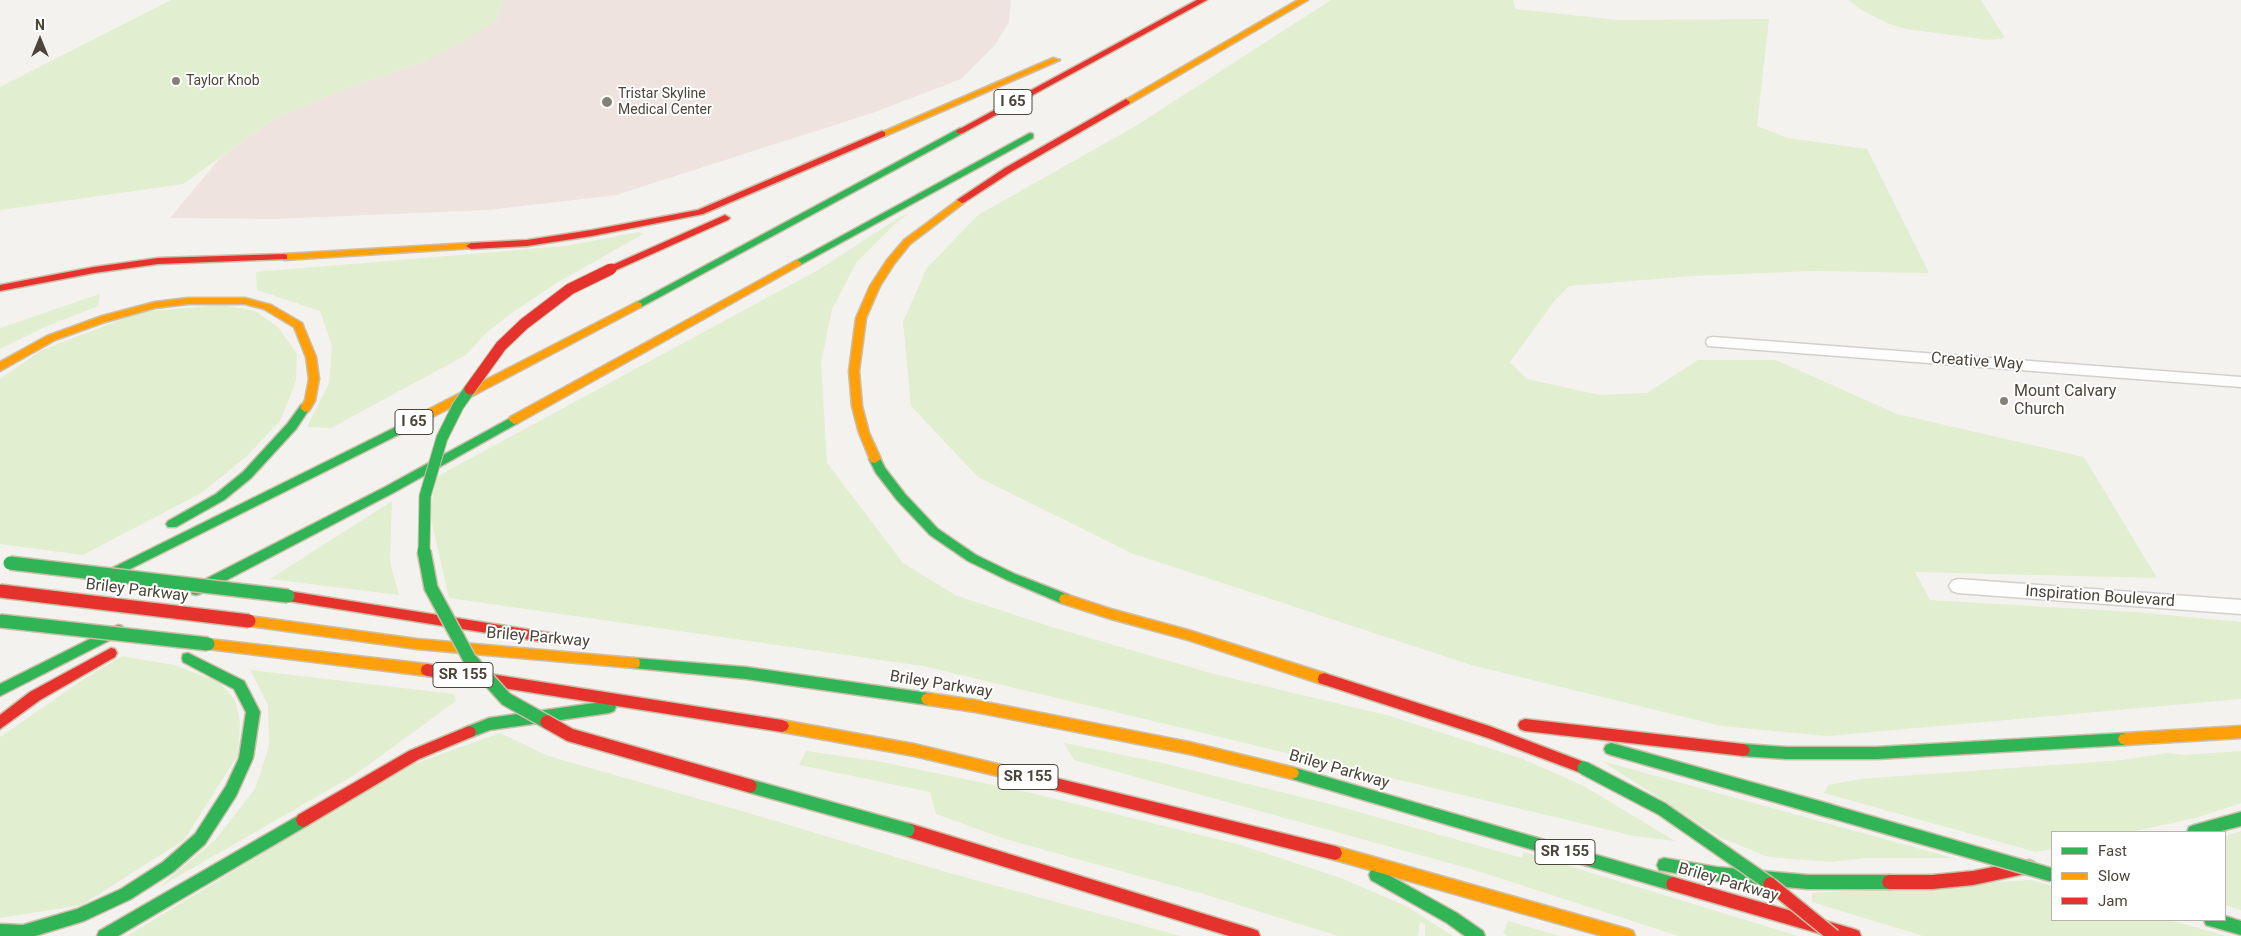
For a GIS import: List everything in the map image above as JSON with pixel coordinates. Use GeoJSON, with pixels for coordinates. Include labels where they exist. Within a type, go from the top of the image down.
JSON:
{"type":"FeatureCollection","features":[{"type":"Feature","properties":{"kind":"highway"},"geometry":{"type":"LineString","coordinates":[[1117,32],[1189,0]]}},
{"type":"Feature","properties":{"kind":"highway","name":"I 65"},"geometry":{"type":"LineString","coordinates":[[0,629],[387,436],[687,278],[1203,0]]}},
{"type":"Feature","properties":{"kind":"highway"},"geometry":{"type":"LineString","coordinates":[[1304,0],[1008,170],[925,226],[907,242],[890,262],[875,286],[861,318],[854,371],[857,406],[864,433],[880,470],[934,532],[972,558],[1010,577],[1057,596],[1111,614],[1188,634],[1489,732],[1584,768],[1662,809],[1735,858],[1785,895],[1834,936]]}},
{"type":"Feature","properties":{"kind":"highway"},"geometry":{"type":"LineString","coordinates":[[1216,37],[1264,9]]}},
{"type":"Feature","properties":{"kind":"highway"},"geometry":{"type":"LineString","coordinates":[[0,288],[94,270],[158,261],[330,255],[527,243],[592,233],[700,212],[1063,57]]}},
{"type":"Feature","properties":{"kind":"highway"},"geometry":{"type":"LineString","coordinates":[[818,174],[982,93]]}},
{"type":"Feature","properties":{"kind":"highway","name":"I 65"},"geometry":{"type":"LineString","coordinates":[[0,690],[390,490],[743,292],[1038,131]]}},
{"type":"Feature","properties":{"kind":"highway"},"geometry":{"type":"LineString","coordinates":[[770,219],[822,204]]}},
{"type":"Feature","properties":{"kind":"highway"},"geometry":{"type":"LineString","coordinates":[[739,212],[570,289],[524,324],[500,346],[458,406],[442,438],[425,496],[423,545],[431,588],[469,658],[506,699],[570,735],[908,830],[1254,936]]}},
{"type":"Feature","properties":{"kind":"highway"},"geometry":{"type":"LineString","coordinates":[[181,272],[330,255]]}},
{"type":"Feature","properties":{"kind":"highway"},"geometry":{"type":"LineString","coordinates":[[0,367],[25,351],[51,338],[102,319],[155,305],[188,301],[244,301],[267,307],[298,325],[311,357],[314,378],[310,401],[274,448],[247,474],[220,497],[165,528],[260,480]]}},
{"type":"Feature","properties":{"kind":"highway"},"geometry":{"type":"LineString","coordinates":[[468,373],[519,346]]}},
{"type":"Feature","properties":{"kind":"highway"},"geometry":{"type":"LineString","coordinates":[[264,568],[390,490]]}},
{"type":"Feature","properties":{"kind":"highway"},"geometry":{"type":"LineString","coordinates":[[3,561],[288,596],[568,641]]}},
{"type":"Feature","properties":{"kind":"highway"},"geometry":{"type":"LineString","coordinates":[[9,606],[95,562]]}},
{"type":"Feature","properties":{"kind":"highway"},"geometry":{"type":"LineString","coordinates":[[0,722],[35,696],[247,578]]}},
{"type":"Feature","properties":{"kind":"highway","name":"Briley Parkway"},"geometry":{"type":"LineString","coordinates":[[0,591],[417,644],[746,673],[975,706],[1189,748],[1276,768],[1854,936]]}},
{"type":"Feature","properties":{"kind":"highway","name":"SR 155"},"geometry":{"type":"LineString","coordinates":[[0,621],[408,667],[716,714],[914,750],[1337,853],[1628,936]]}},
{"type":"Feature","properties":{"kind":"highway"},"geometry":{"type":"LineString","coordinates":[[70,629],[152,649]]}},
{"type":"Feature","properties":{"kind":"highway"},"geometry":{"type":"LineString","coordinates":[[625,651],[716,661],[746,673]]}},
{"type":"Feature","properties":{"kind":"highway"},"geometry":{"type":"LineString","coordinates":[[0,931],[23,932],[79,916],[126,894],[161,871],[200,839],[231,791],[246,758],[253,712],[239,685],[184,657]]}},
{"type":"Feature","properties":{"kind":"highway"},"geometry":{"type":"LineString","coordinates":[[0,710],[97,661]]}},
{"type":"Feature","properties":{"kind":"highway"},"geometry":{"type":"LineString","coordinates":[[1363,691],[1468,713]]}},
{"type":"Feature","properties":{"kind":"highway"},"geometry":{"type":"LineString","coordinates":[[104,936],[414,754],[458,735],[489,724],[608,707],[716,714]]}},
{"type":"Feature","properties":{"kind":"highway"},"geometry":{"type":"LineString","coordinates":[[2051,874],[1521,724],[1713,748],[1786,753],[1877,753],[2241,732]]}},
{"type":"Feature","properties":{"kind":"highway"},"geometry":{"type":"LineString","coordinates":[[1276,768],[1403,793],[1623,858]]}},
{"type":"Feature","properties":{"kind":"highway"},"geometry":{"type":"LineString","coordinates":[[2198,831],[2241,819]]}},
{"type":"Feature","properties":{"kind":"highway"},"geometry":{"type":"LineString","coordinates":[[1337,853],[1452,918],[1478,936]]}},
{"type":"Feature","properties":{"kind":"highway"},"geometry":{"type":"LineString","coordinates":[[1651,863],[1717,874],[1808,882],[1932,882],[1973,878],[2051,862]]}},
{"type":"Feature","properties":{"kind":"highway"},"geometry":{"type":"LineString","coordinates":[[2215,921],[2241,928]]}},
{"type":"Feature","properties":{"kind":"street","name":"Creative Way"},"geometry":{"type":"LineString","coordinates":[[1713,342],[2241,382]]}},
{"type":"Feature","properties":{"kind":"street","name":"Inspiration Boulevard"},"geometry":{"type":"LineString","coordinates":[[1958,586],[2241,607]]}},
{"type":"Feature","properties":{"kind":"shaded area","name":"Tristar Skyline Medical Center"},"geometry":{"type":"Polygon","coordinates":[[[503,0],[1011,0],[1009,22],[995,45],[961,79],[872,113],[616,195],[488,210],[273,219],[170,218],[220,158],[274,119],[339,91],[424,62],[496,21],[503,0]]]}},
{"type":"Feature","properties":{"kind":"green space"},"geometry":{"type":"Polygon","coordinates":[[[171,0],[503,0],[496,21],[463,42],[424,62],[339,91],[274,119],[183,184],[0,210],[0,87],[171,0]]]}},
{"type":"Feature","properties":{"kind":"green space"},"geometry":{"type":"Polygon","coordinates":[[[1331,0],[1513,0],[1515,9],[1618,20],[1769,19],[1757,126],[1788,138],[1867,149],[1929,273],[1812,271],[1694,276],[1569,286],[1555,300],[1510,362],[1527,379],[1599,395],[1647,393],[1698,360],[1776,360],[1897,414],[2084,457],[2157,578],[1915,572],[1930,600],[2135,612],[2241,622],[2241,699],[1827,736],[1721,726],[1471,665],[1131,553],[978,477],[911,406],[903,322],[927,268],[978,215],[1134,127],[1331,0]]]}},
{"type":"Feature","properties":{"kind":"green space"},"geometry":{"type":"Polygon","coordinates":[[[1848,0],[1981,0],[2005,38],[1989,40],[1906,29],[1889,24],[1863,11],[1848,0]]]}},
{"type":"Feature","properties":{"kind":"green space"},"geometry":{"type":"Polygon","coordinates":[[[910,213],[897,222],[856,263],[832,309],[821,363],[827,463],[903,563],[957,596],[1052,627],[1214,674],[1390,716],[1523,759],[1582,785],[1675,841],[1634,836],[923,666],[449,598],[430,515],[436,477],[818,270],[900,217],[910,213]]]}},
{"type":"Feature","properties":{"kind":"green space"},"geometry":{"type":"Polygon","coordinates":[[[639,232],[643,234],[555,284],[510,314],[485,334],[466,355],[331,428],[307,427],[329,383],[332,346],[320,311],[257,290],[256,272],[566,246],[639,232]]]}},
{"type":"Feature","properties":{"kind":"green space"},"geometry":{"type":"Polygon","coordinates":[[[100,294],[98,306],[45,327],[0,349],[0,328],[100,294]]]}},
{"type":"Feature","properties":{"kind":"green space"},"geometry":{"type":"Polygon","coordinates":[[[222,305],[255,311],[278,327],[297,354],[296,381],[280,421],[248,455],[203,492],[83,555],[0,544],[0,379],[40,351],[140,312],[222,305]]]}},
{"type":"Feature","properties":{"kind":"green space"},"geometry":{"type":"Polygon","coordinates":[[[392,501],[390,562],[399,595],[270,579],[392,501]]]}},
{"type":"Feature","properties":{"kind":"green space"},"geometry":{"type":"Polygon","coordinates":[[[122,656],[174,665],[219,682],[235,700],[240,723],[238,755],[184,840],[82,905],[0,918],[0,737],[81,681],[122,656]]]}},
{"type":"Feature","properties":{"kind":"green space"},"geometry":{"type":"Polygon","coordinates":[[[250,670],[454,694],[456,701],[356,774],[158,888],[215,840],[255,789],[269,746],[268,705],[250,670]]]}},
{"type":"Feature","properties":{"kind":"green space"},"geometry":{"type":"Polygon","coordinates":[[[500,733],[548,756],[946,872],[1181,936],[127,936],[403,768],[500,733]]]}},
{"type":"Feature","properties":{"kind":"green space"},"geometry":{"type":"Polygon","coordinates":[[[1064,743],[1158,762],[1334,805],[1522,858],[1523,852],[1798,936],[1679,936],[1471,869],[1074,760],[1064,743]]]}},
{"type":"Feature","properties":{"kind":"green space"},"geometry":{"type":"Polygon","coordinates":[[[806,751],[882,762],[1027,792],[1237,844],[1341,878],[1406,906],[1453,936],[1425,936],[1425,924],[1420,922],[1418,936],[1338,936],[1200,893],[1005,839],[936,814],[930,792],[799,765],[806,751]]]}},
{"type":"Feature","properties":{"kind":"green space"},"geometry":{"type":"Polygon","coordinates":[[[2241,751],[2241,803],[2195,818],[2136,831],[2051,831],[2051,849],[2036,852],[1824,793],[1828,785],[1860,779],[2123,760],[2167,753],[2185,755],[2241,751]]]}},
{"type":"Feature","properties":{"kind":"green space"},"geometry":{"type":"Polygon","coordinates":[[[1602,761],[1953,858],[1865,858],[1832,862],[1769,857],[1721,838],[1602,761]]]}},
{"type":"Feature","properties":{"kind":"green space"},"geometry":{"type":"Polygon","coordinates":[[[2241,831],[2241,910],[2226,905],[2226,836],[2241,831]]]}},
{"type":"Feature","properties":{"kind":"green space"},"geometry":{"type":"Polygon","coordinates":[[[2031,880],[2051,886],[2051,921],[2173,921],[2226,936],[1923,936],[1812,902],[1812,893],[2031,880]]]}},
{"type":"Feature","properties":{"kind":"green space"},"geometry":{"type":"Polygon","coordinates":[[[1508,921],[1560,936],[1508,936],[1503,933],[1508,921]]]}},
{"type":"Feature","properties":{"kind":"traffic: fast"},"geometry":{"type":"LineString","coordinates":[[637,305],[960,131]]}},
{"type":"Feature","properties":{"kind":"traffic: fast"},"geometry":{"type":"LineString","coordinates":[[797,263],[1030,136]]}},
{"type":"Feature","properties":{"kind":"traffic: fast"},"geometry":{"type":"LineString","coordinates":[[470,389],[458,406],[442,438],[425,496],[423,545],[431,588],[469,658],[506,699],[547,722]]}},
{"type":"Feature","properties":{"kind":"traffic: fast"},"geometry":{"type":"LineString","coordinates":[[172,524],[220,497],[247,475],[292,426],[305,408]]}},
{"type":"Feature","properties":{"kind":"traffic: fast"},"geometry":{"type":"LineString","coordinates":[[196,590],[389,490],[514,420]]}},
{"type":"Feature","properties":{"kind":"traffic: fast"},"geometry":{"type":"LineString","coordinates":[[102,578],[404,427]]}},
{"type":"Feature","properties":{"kind":"traffic: fast"},"geometry":{"type":"LineString","coordinates":[[875,459],[880,470],[901,497],[934,532],[972,558],[1011,577],[1065,599]]}},
{"type":"Feature","properties":{"kind":"traffic: fast"},"geometry":{"type":"LineString","coordinates":[[10,563],[288,596]]}},
{"type":"Feature","properties":{"kind":"traffic: fast"},"geometry":{"type":"LineString","coordinates":[[0,621],[208,644]]}},
{"type":"Feature","properties":{"kind":"traffic: fast"},"geometry":{"type":"LineString","coordinates":[[0,690],[118,630]]}},
{"type":"Feature","properties":{"kind":"traffic: fast"},"geometry":{"type":"LineString","coordinates":[[0,931],[23,932],[79,916],[126,894],[168,867],[200,839],[231,791],[246,758],[253,712],[239,685],[188,658]]}},
{"type":"Feature","properties":{"kind":"traffic: fast"},"geometry":{"type":"LineString","coordinates":[[634,663],[746,673],[928,699]]}},
{"type":"Feature","properties":{"kind":"traffic: fast"},"geometry":{"type":"LineString","coordinates":[[469,732],[489,724],[609,707]]}},
{"type":"Feature","properties":{"kind":"traffic: fast"},"geometry":{"type":"LineString","coordinates":[[1743,750],[1786,753],[1877,753],[2125,739]]}},
{"type":"Feature","properties":{"kind":"traffic: fast"},"geometry":{"type":"LineString","coordinates":[[1611,749],[1830,811]]}},
{"type":"Feature","properties":{"kind":"traffic: fast"},"geometry":{"type":"LineString","coordinates":[[1584,768],[1662,809],[1770,884]]}},
{"type":"Feature","properties":{"kind":"traffic: fast"},"geometry":{"type":"LineString","coordinates":[[1292,773],[1673,884]]}},
{"type":"Feature","properties":{"kind":"traffic: fast"},"geometry":{"type":"LineString","coordinates":[[750,786],[908,830]]}},
{"type":"Feature","properties":{"kind":"traffic: fast"},"geometry":{"type":"LineString","coordinates":[[1830,811],[2051,875]]}},
{"type":"Feature","properties":{"kind":"traffic: fast"},"geometry":{"type":"LineString","coordinates":[[2198,831],[2241,819]]}},
{"type":"Feature","properties":{"kind":"traffic: fast"},"geometry":{"type":"LineString","coordinates":[[104,936],[303,820]]}},
{"type":"Feature","properties":{"kind":"traffic: fast"},"geometry":{"type":"LineString","coordinates":[[1664,865],[1717,874],[1808,882],[1889,882]]}},
{"type":"Feature","properties":{"kind":"traffic: fast"},"geometry":{"type":"LineString","coordinates":[[1376,875],[1452,918],[1478,936]]}},
{"type":"Feature","properties":{"kind":"traffic: fast"},"geometry":{"type":"LineString","coordinates":[[2215,921],[2241,928]]}},
{"type":"Feature","properties":{"kind":"traffic: slow"},"geometry":{"type":"LineString","coordinates":[[1126,102],[1304,0]]}},
{"type":"Feature","properties":{"kind":"traffic: slow"},"geometry":{"type":"LineString","coordinates":[[882,134],[1056,60]]}},
{"type":"Feature","properties":{"kind":"traffic: slow"},"geometry":{"type":"LineString","coordinates":[[875,459],[864,433],[857,406],[854,371],[861,318],[875,286],[890,262],[907,242],[962,200]]}},
{"type":"Feature","properties":{"kind":"traffic: slow"},"geometry":{"type":"LineString","coordinates":[[284,257],[471,246]]}},
{"type":"Feature","properties":{"kind":"traffic: slow"},"geometry":{"type":"LineString","coordinates":[[514,420],[797,263]]}},
{"type":"Feature","properties":{"kind":"traffic: slow"},"geometry":{"type":"LineString","coordinates":[[0,367],[51,338],[102,319],[155,305],[188,301],[245,301],[267,307],[298,325],[311,357],[314,379],[310,401],[305,408]]}},
{"type":"Feature","properties":{"kind":"traffic: slow"},"geometry":{"type":"LineString","coordinates":[[404,427],[637,305]]}},
{"type":"Feature","properties":{"kind":"traffic: slow"},"geometry":{"type":"LineString","coordinates":[[1065,599],[1188,635],[1324,679]]}},
{"type":"Feature","properties":{"kind":"traffic: slow"},"geometry":{"type":"LineString","coordinates":[[249,621],[417,644],[634,663]]}},
{"type":"Feature","properties":{"kind":"traffic: slow"},"geometry":{"type":"LineString","coordinates":[[208,644],[427,670]]}},
{"type":"Feature","properties":{"kind":"traffic: slow"},"geometry":{"type":"LineString","coordinates":[[928,699],[975,706],[1189,748],[1292,773]]}},
{"type":"Feature","properties":{"kind":"traffic: slow"},"geometry":{"type":"LineString","coordinates":[[782,726],[914,750],[1031,778]]}},
{"type":"Feature","properties":{"kind":"traffic: slow"},"geometry":{"type":"LineString","coordinates":[[2125,739],[2241,732]]}},
{"type":"Feature","properties":{"kind":"traffic: slow"},"geometry":{"type":"LineString","coordinates":[[1335,853],[1628,936]]}},
{"type":"Feature","properties":{"kind":"traffic: jam"},"geometry":{"type":"LineString","coordinates":[[960,131],[1203,0]]}},
{"type":"Feature","properties":{"kind":"traffic: jam"},"geometry":{"type":"LineString","coordinates":[[962,200],[1008,170],[1126,102]]}},
{"type":"Feature","properties":{"kind":"traffic: jam"},"geometry":{"type":"LineString","coordinates":[[471,246],[527,243],[592,233],[700,212],[882,134]]}},
{"type":"Feature","properties":{"kind":"traffic: jam"},"geometry":{"type":"LineString","coordinates":[[611,269],[725,218]]}},
{"type":"Feature","properties":{"kind":"traffic: jam"},"geometry":{"type":"LineString","coordinates":[[0,288],[94,270],[158,261],[284,257]]}},
{"type":"Feature","properties":{"kind":"traffic: jam"},"geometry":{"type":"LineString","coordinates":[[470,389],[501,346],[524,324],[570,289],[611,269]]}},
{"type":"Feature","properties":{"kind":"traffic: jam"},"geometry":{"type":"LineString","coordinates":[[0,591],[249,621]]}},
{"type":"Feature","properties":{"kind":"traffic: jam"},"geometry":{"type":"LineString","coordinates":[[288,596],[556,639]]}},
{"type":"Feature","properties":{"kind":"traffic: jam"},"geometry":{"type":"LineString","coordinates":[[0,723],[35,696],[111,653]]}},
{"type":"Feature","properties":{"kind":"traffic: jam"},"geometry":{"type":"LineString","coordinates":[[427,670],[782,726]]}},
{"type":"Feature","properties":{"kind":"traffic: jam"},"geometry":{"type":"LineString","coordinates":[[1324,679],[1489,732],[1584,768]]}},
{"type":"Feature","properties":{"kind":"traffic: jam"},"geometry":{"type":"LineString","coordinates":[[547,722],[570,735],[750,786]]}},
{"type":"Feature","properties":{"kind":"traffic: jam"},"geometry":{"type":"LineString","coordinates":[[1525,725],[1743,750]]}},
{"type":"Feature","properties":{"kind":"traffic: jam"},"geometry":{"type":"LineString","coordinates":[[303,820],[414,755],[469,732]]}},
{"type":"Feature","properties":{"kind":"traffic: jam"},"geometry":{"type":"LineString","coordinates":[[1031,778],[1335,853]]}},
{"type":"Feature","properties":{"kind":"traffic: jam"},"geometry":{"type":"LineString","coordinates":[[908,830],[1253,936]]}},
{"type":"Feature","properties":{"kind":"traffic: jam"},"geometry":{"type":"LineString","coordinates":[[1889,882],[1932,882],[1973,878],[2029,867]]}},
{"type":"Feature","properties":{"kind":"traffic: jam"},"geometry":{"type":"LineString","coordinates":[[1673,884],[1854,936]]}},
{"type":"Feature","properties":{"kind":"traffic: jam"},"geometry":{"type":"LineString","coordinates":[[1770,884],[1834,936]]}},
{"type":"Feature","properties":{"kind":"place","name":"Taylor Knob"},"geometry":{"type":"Point","coordinates":[176,81]}},
{"type":"Feature","properties":{"kind":"place","name":"Tristar Skyline Medical Center"},"geometry":{"type":"Point","coordinates":[607,102]}},
{"type":"Feature","properties":{"kind":"place","name":"Mount Calvary Church"},"geometry":{"type":"Point","coordinates":[2004,401]}}]}
